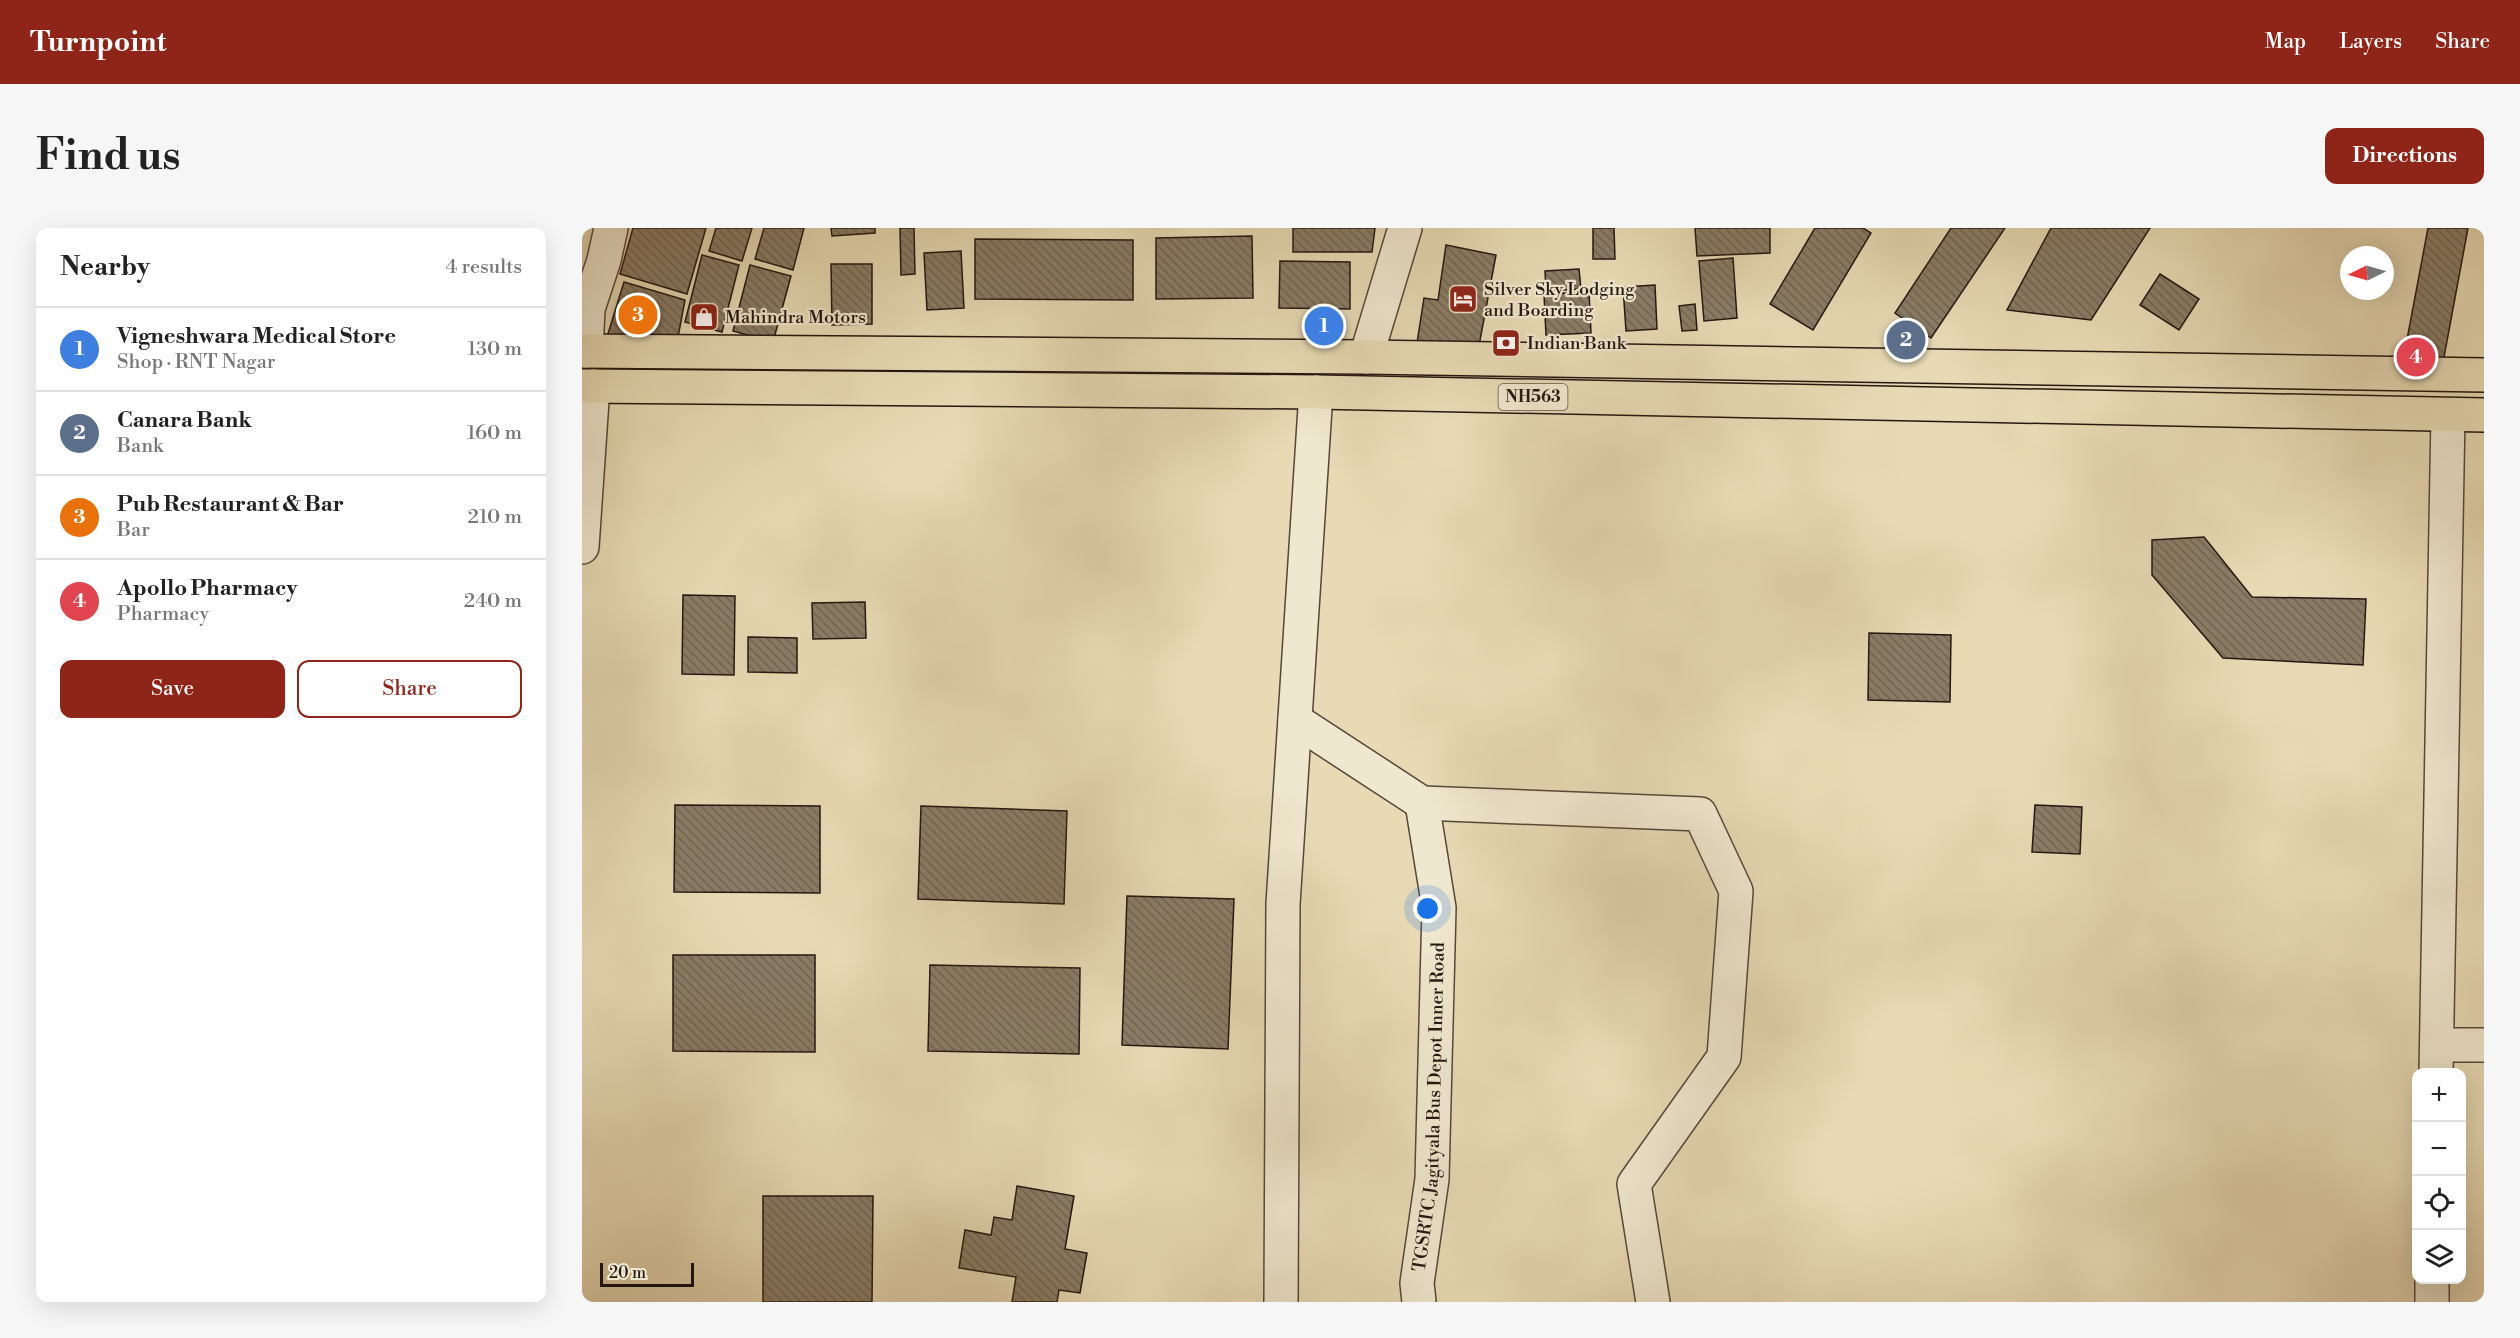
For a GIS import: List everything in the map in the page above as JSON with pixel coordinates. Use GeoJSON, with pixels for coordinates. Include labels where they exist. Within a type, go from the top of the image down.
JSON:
{"type":"FeatureCollection","features":[{"type":"Feature","properties":{"kind":"highway","name":"NH563"},"geometry":{"type":"LineString","coordinates":[[584,351],[1366,357],[2484,375]]}},
{"type":"Feature","properties":{"kind":"highway","name":"NH563"},"geometry":{"type":"LineString","coordinates":[[588,386],[1316,392],[2484,415]]}},
{"type":"Feature","properties":{"kind":"street"},"geometry":{"type":"LineString","coordinates":[[584,351],[588,309],[604,260],[611,228]]}},
{"type":"Feature","properties":{"kind":"street"},"geometry":{"type":"LineString","coordinates":[[1366,357],[1405,228]]}},
{"type":"Feature","properties":{"kind":"street"},"geometry":{"type":"LineString","coordinates":[[582,547],[588,386]]}},
{"type":"Feature","properties":{"kind":"street"},"geometry":{"type":"LineString","coordinates":[[1281,1302],[1283,904],[1316,392]]}},
{"type":"Feature","properties":{"kind":"street"},"geometry":{"type":"LineString","coordinates":[[2448,415],[2436,1059],[2484,1045]]}},
{"type":"Feature","properties":{"kind":"street"},"geometry":{"type":"LineString","coordinates":[[1295,720],[1422,803],[1700,814],[1736,891],[1724,1057],[1634,1184],[1653,1302]]}},
{"type":"Feature","properties":{"kind":"street","name":"TGSRTC Jagityala Bus Depot Inner Road"},"geometry":{"type":"LineString","coordinates":[[1419,1302],[1416,1283],[1432,1179],[1439,908],[1422,803]]}},
{"type":"Feature","properties":{"kind":"street"},"geometry":{"type":"LineString","coordinates":[[2432,1284],[2432,1302]]}},
{"type":"Feature","properties":{"kind":"building"},"geometry":{"type":"Polygon","coordinates":[[[633,228],[706,228],[687,294],[620,274],[633,228]]]}},
{"type":"Feature","properties":{"kind":"building"},"geometry":{"type":"Polygon","coordinates":[[[716,228],[752,228],[742,261],[709,251],[716,228]]]}},
{"type":"Feature","properties":{"kind":"building"},"geometry":{"type":"Polygon","coordinates":[[[764,228],[804,228],[793,270],[755,259],[764,228]]]}},
{"type":"Feature","properties":{"kind":"building"},"geometry":{"type":"Polygon","coordinates":[[[831,228],[875,228],[875,233],[832,236],[831,228]]]}},
{"type":"Feature","properties":{"kind":"building"},"geometry":{"type":"Polygon","coordinates":[[[900,228],[914,228],[915,274],[901,275],[900,228]]]}},
{"type":"Feature","properties":{"kind":"building"},"geometry":{"type":"Polygon","coordinates":[[[1293,228],[1375,228],[1372,252],[1293,252],[1293,228]]]}},
{"type":"Feature","properties":{"kind":"building"},"geometry":{"type":"Polygon","coordinates":[[[1593,228],[1614,228],[1615,259],[1593,259],[1593,228]]]}},
{"type":"Feature","properties":{"kind":"building"},"geometry":{"type":"Polygon","coordinates":[[[1695,228],[1770,228],[1770,253],[1697,256],[1695,228]]]}},
{"type":"Feature","properties":{"kind":"building"},"geometry":{"type":"Polygon","coordinates":[[[1815,228],[1863,228],[1871,233],[1813,330],[1770,304],[1815,228]]]}},
{"type":"Feature","properties":{"kind":"building"},"geometry":{"type":"Polygon","coordinates":[[[1951,228],[2005,228],[1931,338],[1895,313],[1951,228]]]}},
{"type":"Feature","properties":{"kind":"building"},"geometry":{"type":"Polygon","coordinates":[[[2051,228],[2150,228],[2091,320],[2007,310],[2051,228]]]}},
{"type":"Feature","properties":{"kind":"building"},"geometry":{"type":"Polygon","coordinates":[[[2428,228],[2468,228],[2442,368],[2403,361],[2428,228]]]}},
{"type":"Feature","properties":{"kind":"building"},"geometry":{"type":"Polygon","coordinates":[[[1252,236],[1253,298],[1156,299],[1156,238],[1252,236]]]}},
{"type":"Feature","properties":{"kind":"building"},"geometry":{"type":"Polygon","coordinates":[[[975,239],[1133,240],[1133,300],[975,299],[975,239]]]}},
{"type":"Feature","properties":{"kind":"building","name":"Silver Sky Lodging and Boarding"},"geometry":{"type":"Polygon","coordinates":[[[1446,245],[1496,255],[1478,351],[1416,349],[1424,298],[1438,300],[1446,245]]]}},
{"type":"Feature","properties":{"kind":"building"},"geometry":{"type":"Polygon","coordinates":[[[961,251],[964,308],[927,310],[924,253],[961,251]]]}},
{"type":"Feature","properties":{"kind":"building"},"geometry":{"type":"Polygon","coordinates":[[[702,255],[739,265],[722,332],[685,322],[702,255]]]}},
{"type":"Feature","properties":{"kind":"building"},"geometry":{"type":"Polygon","coordinates":[[[1733,258],[1737,318],[1704,321],[1699,261],[1733,258]]]}},
{"type":"Feature","properties":{"kind":"building"},"geometry":{"type":"Polygon","coordinates":[[[1280,261],[1350,262],[1350,309],[1279,308],[1280,261]]]}},
{"type":"Feature","properties":{"kind":"building"},"geometry":{"type":"Polygon","coordinates":[[[831,264],[872,264],[872,324],[832,325],[831,264]]]}},
{"type":"Feature","properties":{"kind":"building"},"geometry":{"type":"Polygon","coordinates":[[[750,265],[791,276],[773,342],[733,331],[750,265]]]}},
{"type":"Feature","properties":{"kind":"building"},"geometry":{"type":"Polygon","coordinates":[[[1579,269],[1581,289],[1546,291],[1545,271],[1579,269]]]}},
{"type":"Feature","properties":{"kind":"building"},"geometry":{"type":"Polygon","coordinates":[[[2160,274],[2199,299],[2179,330],[2140,305],[2160,274]]]}},
{"type":"Feature","properties":{"kind":"building"},"geometry":{"type":"Polygon","coordinates":[[[624,282],[685,300],[678,337],[607,337],[624,282]]]}},
{"type":"Feature","properties":{"kind":"building"},"geometry":{"type":"Polygon","coordinates":[[[1655,285],[1657,329],[1626,331],[1623,287],[1655,285]]]}},
{"type":"Feature","properties":{"kind":"building"},"geometry":{"type":"Polygon","coordinates":[[[1589,292],[1591,333],[1546,335],[1544,294],[1589,292]]]}},
{"type":"Feature","properties":{"kind":"building"},"geometry":{"type":"Polygon","coordinates":[[[1695,304],[1697,330],[1682,331],[1679,306],[1695,304]]]}},
{"type":"Feature","properties":{"kind":"building"},"geometry":{"type":"Polygon","coordinates":[[[2204,537],[2252,597],[2366,599],[2363,665],[2223,658],[2152,575],[2152,540],[2204,537]]]}},
{"type":"Feature","properties":{"kind":"building"},"geometry":{"type":"Polygon","coordinates":[[[683,595],[735,596],[734,675],[682,674],[683,595]]]}},
{"type":"Feature","properties":{"kind":"building"},"geometry":{"type":"Polygon","coordinates":[[[865,602],[866,638],[813,639],[812,603],[865,602]]]}},
{"type":"Feature","properties":{"kind":"building"},"geometry":{"type":"Polygon","coordinates":[[[1869,633],[1951,635],[1950,702],[1868,700],[1869,633]]]}},
{"type":"Feature","properties":{"kind":"building"},"geometry":{"type":"Polygon","coordinates":[[[748,637],[797,638],[797,673],[748,672],[748,637]]]}},
{"type":"Feature","properties":{"kind":"building"},"geometry":{"type":"Polygon","coordinates":[[[675,805],[820,806],[820,893],[674,892],[675,805]]]}},
{"type":"Feature","properties":{"kind":"building"},"geometry":{"type":"Polygon","coordinates":[[[2035,805],[2082,807],[2080,854],[2032,852],[2035,805]]]}},
{"type":"Feature","properties":{"kind":"building"},"geometry":{"type":"Polygon","coordinates":[[[921,806],[1067,811],[1064,904],[918,899],[921,806]]]}},
{"type":"Feature","properties":{"kind":"building"},"geometry":{"type":"Polygon","coordinates":[[[1127,896],[1234,899],[1228,1049],[1122,1045],[1127,896]]]}},
{"type":"Feature","properties":{"kind":"building"},"geometry":{"type":"Polygon","coordinates":[[[673,955],[815,955],[815,1052],[673,1051],[673,955]]]}},
{"type":"Feature","properties":{"kind":"building"},"geometry":{"type":"Polygon","coordinates":[[[930,965],[1080,968],[1079,1054],[928,1051],[930,965]]]}},
{"type":"Feature","properties":{"kind":"building"},"geometry":{"type":"Polygon","coordinates":[[[1017,1186],[1074,1196],[1065,1249],[1087,1253],[1080,1293],[1059,1290],[1057,1302],[1012,1302],[1016,1277],[959,1268],[965,1230],[991,1235],[994,1217],[1012,1220],[1017,1186]]]}},
{"type":"Feature","properties":{"kind":"building"},"geometry":{"type":"Polygon","coordinates":[[[763,1196],[873,1196],[872,1302],[763,1302],[763,1196]]]}},
{"type":"Feature","properties":{"kind":"place","name":"Silver Sky Lodging and Boarding"},"geometry":{"type":"Point","coordinates":[1463,299]}},
{"type":"Feature","properties":{"kind":"place","name":"Pub Restaurant & Bar"},"geometry":{"type":"Point","coordinates":[638,315]}},
{"type":"Feature","properties":{"kind":"place","name":"Mahindra Motors"},"geometry":{"type":"Point","coordinates":[704,317]}},
{"type":"Feature","properties":{"kind":"place","name":"Vigneshwara Medical Store"},"geometry":{"type":"Point","coordinates":[1324,326]}},
{"type":"Feature","properties":{"kind":"place","name":"Canara Bank"},"geometry":{"type":"Point","coordinates":[1906,340]}},
{"type":"Feature","properties":{"kind":"place","name":"Indian Bank"},"geometry":{"type":"Point","coordinates":[1506,343]}},
{"type":"Feature","properties":{"kind":"place","name":"Apollo Pharmacy"},"geometry":{"type":"Point","coordinates":[2416,357]}}]}
